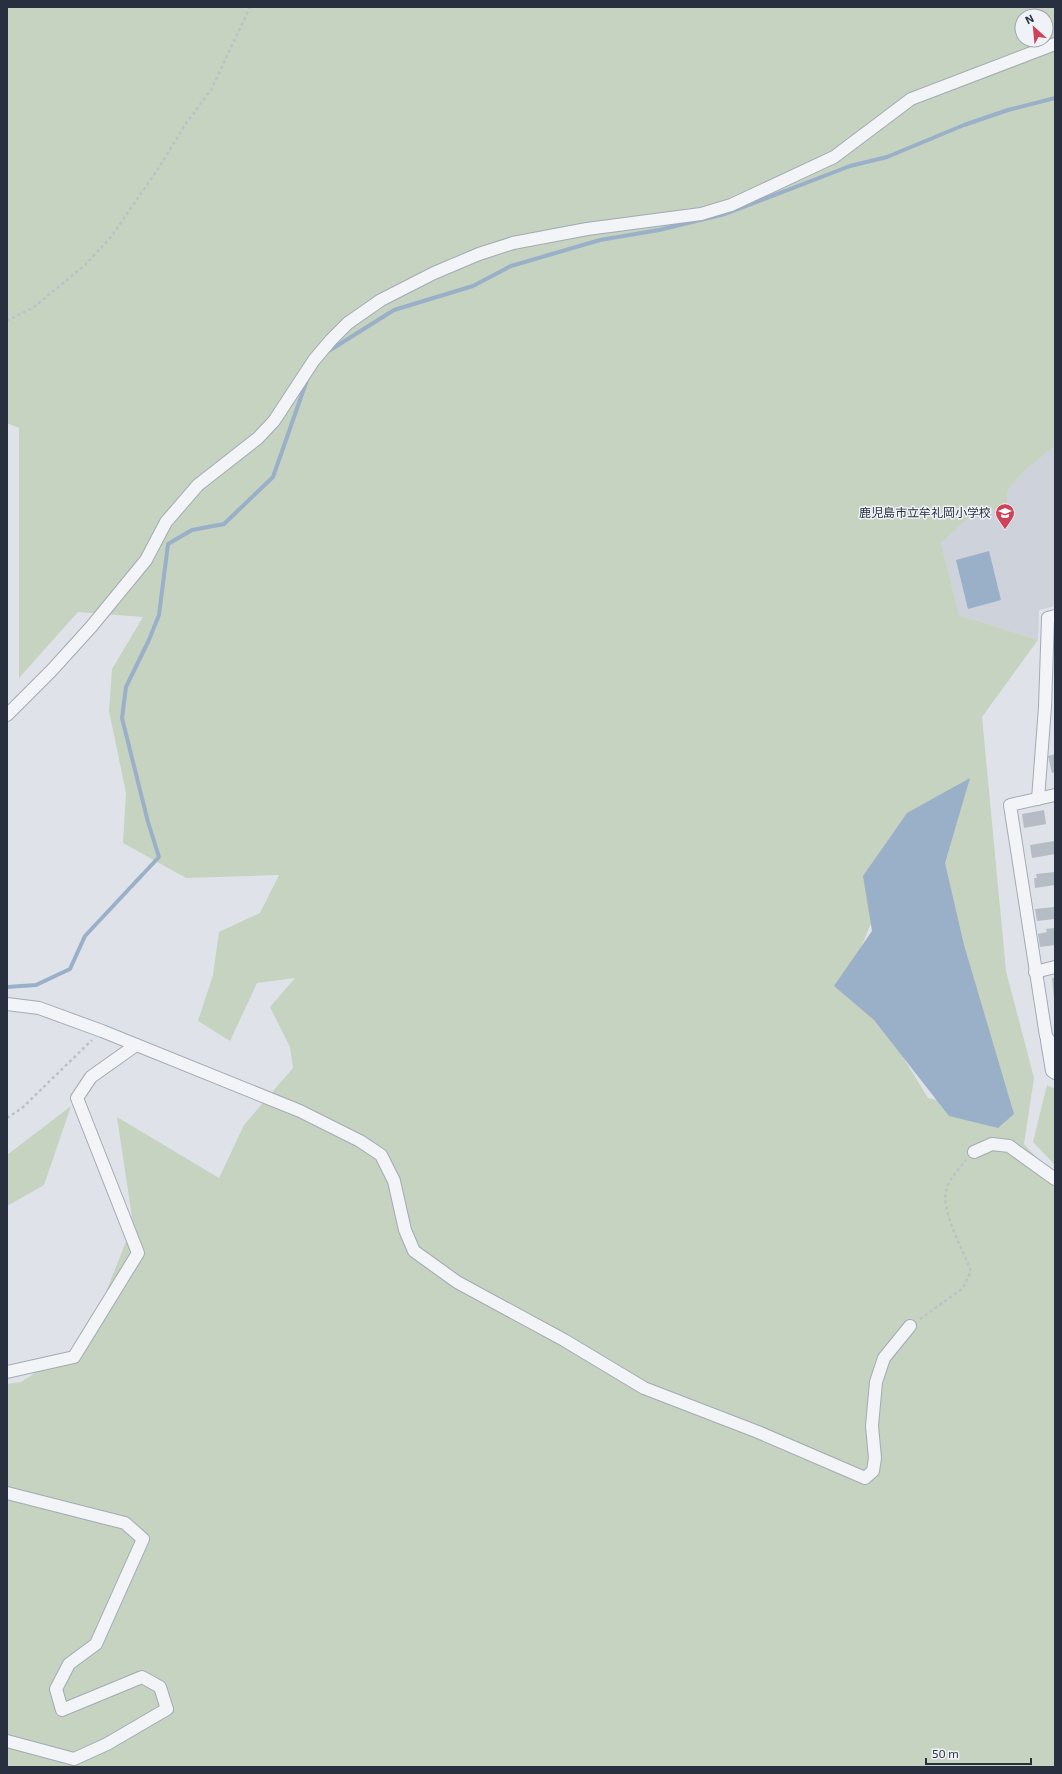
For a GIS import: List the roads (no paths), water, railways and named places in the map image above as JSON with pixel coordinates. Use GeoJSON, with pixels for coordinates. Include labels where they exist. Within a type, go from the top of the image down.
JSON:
{"type":"FeatureCollection","features":[{"type":"Feature","properties":{"kind":"street"},"geometry":{"type":"LineString","coordinates":[[7,715],[91,628],[146,560],[166,522],[198,485],[258,438],[274,421],[314,360],[331,340],[348,323],[381,300],[434,273],[479,254],[513,243],[587,229],[701,214],[731,205],[834,157],[911,99],[1055,44]]}},
{"type":"Feature","properties":{"kind":"street"},"geometry":{"type":"LineString","coordinates":[[1038,798],[1050,706],[1048,618],[1055,616]]}},
{"type":"Feature","properties":{"kind":"street"},"geometry":{"type":"LineString","coordinates":[[1055,795],[1010,805],[1035,972],[1052,1071],[1055,1074]]}},
{"type":"Feature","properties":{"kind":"street"},"geometry":{"type":"LineString","coordinates":[[1035,972],[1055,967]]}},
{"type":"Feature","properties":{"kind":"street"},"geometry":{"type":"LineString","coordinates":[[7,1004],[39,1008],[102,1031],[300,1111],[360,1141],[381,1155],[394,1181],[406,1230],[414,1251],[457,1282],[564,1340],[644,1388],[758,1432],[865,1478],[873,1471],[874,1465],[872,1426],[876,1382],[884,1358],[910,1326]]}},
{"type":"Feature","properties":{"kind":"street"},"geometry":{"type":"LineString","coordinates":[[1046,1036],[1055,1050]]}},
{"type":"Feature","properties":{"kind":"street"},"geometry":{"type":"LineString","coordinates":[[7,1372],[74,1357],[138,1253],[76,1098],[91,1077],[136,1045]]}},
{"type":"Feature","properties":{"kind":"street"},"geometry":{"type":"LineString","coordinates":[[974,1152],[992,1144],[1009,1146],[1055,1179]]}},
{"type":"Feature","properties":{"kind":"street"},"geometry":{"type":"LineString","coordinates":[[7,1493],[125,1523],[143,1539],[96,1644],[68,1664],[56,1689],[62,1710],[142,1677],[160,1687],[167,1709],[107,1744],[74,1759],[7,1741]]}},
{"type":"Feature","properties":{"kind":"water"},"geometry":{"type":"Polygon","coordinates":[[[989,551],[1001,600],[968,609],[956,560],[989,551]]]}},
{"type":"Feature","properties":{"kind":"water"},"geometry":{"type":"Polygon","coordinates":[[[970,778],[945,863],[964,945],[1014,1114],[998,1128],[949,1116],[874,1020],[834,986],[872,931],[863,876],[907,813],[970,778]]]}},
{"type":"Feature","properties":{"kind":"waterway"},"geometry":{"type":"LineString","coordinates":[[327,352],[394,310],[473,286],[511,266],[600,240],[659,230],[725,214],[850,166],[887,157],[964,125],[1008,110],[1055,98]]}},
{"type":"Feature","properties":{"kind":"waterway"},"geometry":{"type":"LineString","coordinates":[[7,987],[36,985],[70,969],[85,936],[159,857],[148,822],[122,718],[126,687],[148,642],[159,615],[168,544],[192,530],[224,524],[273,477],[307,380]]}},
{"type":"Feature","properties":{"kind":"place","name":"鹿児島市立牟礼岡小学校"},"geometry":{"type":"Point","coordinates":[1005,530]}}]}
